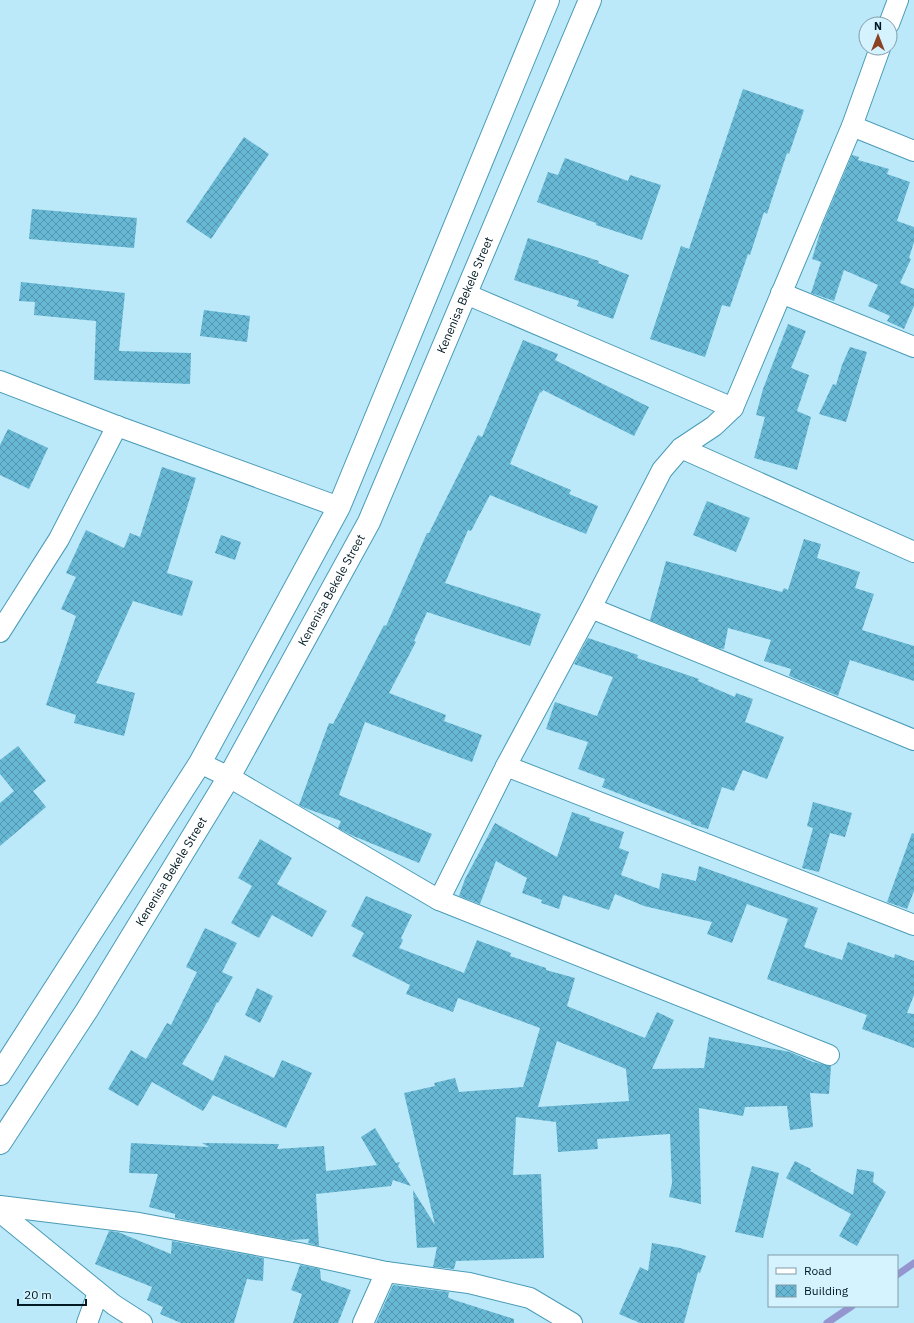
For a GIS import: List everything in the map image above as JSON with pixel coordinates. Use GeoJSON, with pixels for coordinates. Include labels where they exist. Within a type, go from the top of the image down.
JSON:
{"type":"FeatureCollection","features":[{"type":"Feature","properties":{"kind":"main road"},"geometry":{"type":"LineString","coordinates":[[0,1074],[200,763],[339,507],[548,0]]}},
{"type":"Feature","properties":{"kind":"main road","name":"Kenenisa Bekele Street"},"geometry":{"type":"LineString","coordinates":[[0,1143],[87,1010],[229,777],[369,522],[590,0]]}},
{"type":"Feature","properties":{"kind":"street"},"geometry":{"type":"LineString","coordinates":[[892,16],[898,0]]}},
{"type":"Feature","properties":{"kind":"street"},"geometry":{"type":"LineString","coordinates":[[440,900],[506,766],[591,608],[662,470],[682,448],[714,426],[733,408],[780,293],[852,126],[877,56]]}},
{"type":"Feature","properties":{"kind":"street"},"geometry":{"type":"LineString","coordinates":[[852,126],[914,151]]}},
{"type":"Feature","properties":{"kind":"street"},"geometry":{"type":"LineString","coordinates":[[780,293],[914,347]]}},
{"type":"Feature","properties":{"kind":"street"},"geometry":{"type":"LineString","coordinates":[[466,294],[733,408]]}},
{"type":"Feature","properties":{"kind":"street"},"geometry":{"type":"LineString","coordinates":[[0,381],[117,426],[339,507]]}},
{"type":"Feature","properties":{"kind":"street"},"geometry":{"type":"LineString","coordinates":[[0,632],[59,539],[117,426]]}},
{"type":"Feature","properties":{"kind":"street"},"geometry":{"type":"LineString","coordinates":[[682,448],[914,552]]}},
{"type":"Feature","properties":{"kind":"street"},"geometry":{"type":"LineString","coordinates":[[591,608],[914,740]]}},
{"type":"Feature","properties":{"kind":"street"},"geometry":{"type":"LineString","coordinates":[[200,763],[229,777],[440,900],[829,1055]]}},
{"type":"Feature","properties":{"kind":"street"},"geometry":{"type":"LineString","coordinates":[[506,766],[914,925]]}},
{"type":"Feature","properties":{"kind":"street"},"geometry":{"type":"LineString","coordinates":[[0,1206],[139,1223],[299,1253],[386,1272],[469,1283],[530,1298],[572,1323]]}},
{"type":"Feature","properties":{"kind":"street"},"geometry":{"type":"LineString","coordinates":[[0,1212],[98,1293],[142,1323]]}},
{"type":"Feature","properties":{"kind":"street"},"geometry":{"type":"LineString","coordinates":[[363,1323],[386,1272]]}},
{"type":"Feature","properties":{"kind":"street"},"geometry":{"type":"LineString","coordinates":[[87,1323],[98,1293]]}},
{"type":"Feature","properties":{"kind":"building"},"geometry":{"type":"Polygon","coordinates":[[[743,89],[804,110],[789,154],[787,153],[767,214],[764,212],[750,255],[748,254],[730,307],[722,305],[705,357],[650,339],[681,246],[689,249],[743,89]]]}},
{"type":"Feature","properties":{"kind":"building"},"geometry":{"type":"Polygon","coordinates":[[[244,137],[269,154],[211,239],[186,222],[244,137]]]}},
{"type":"Feature","properties":{"kind":"building"},"geometry":{"type":"Polygon","coordinates":[[[852,155],[859,157],[858,160],[889,169],[887,174],[910,182],[897,221],[914,227],[914,242],[909,258],[911,259],[900,283],[914,289],[914,306],[904,329],[887,321],[890,316],[868,306],[878,285],[844,270],[834,301],[811,293],[821,262],[812,259],[822,226],[852,155]]]}},
{"type":"Feature","properties":{"kind":"building"},"geometry":{"type":"Polygon","coordinates":[[[565,158],[628,181],[630,175],[661,185],[642,240],[596,225],[596,223],[537,202],[548,172],[558,175],[565,158]]]}},
{"type":"Feature","properties":{"kind":"building"},"geometry":{"type":"Polygon","coordinates":[[[32,209],[137,218],[134,248],[29,239],[32,209]]]}},
{"type":"Feature","properties":{"kind":"building"},"geometry":{"type":"Polygon","coordinates":[[[528,238],[599,261],[598,263],[629,275],[613,319],[577,306],[579,301],[514,280],[528,238]]]}},
{"type":"Feature","properties":{"kind":"building"},"geometry":{"type":"Polygon","coordinates":[[[21,282],[125,293],[119,351],[191,353],[190,384],[94,380],[96,321],[34,315],[35,302],[19,301],[21,282]]]}},
{"type":"Feature","properties":{"kind":"building"},"geometry":{"type":"Polygon","coordinates":[[[204,310],[250,316],[247,342],[200,336],[204,310]]]}},
{"type":"Feature","properties":{"kind":"building"},"geometry":{"type":"Polygon","coordinates":[[[788,324],[806,331],[791,368],[809,375],[797,411],[811,417],[797,470],[754,458],[765,417],[756,415],[763,389],[788,324]]]}},
{"type":"Feature","properties":{"kind":"building"},"geometry":{"type":"Polygon","coordinates":[[[523,340],[558,354],[555,360],[649,407],[634,436],[543,390],[541,393],[540,392],[510,464],[571,490],[569,494],[598,506],[586,534],[490,495],[471,531],[468,530],[445,583],[541,614],[530,646],[427,612],[414,641],[416,642],[389,693],[446,715],[444,721],[482,735],[472,762],[365,722],[339,795],[432,834],[419,863],[351,835],[338,828],[341,821],[299,805],[329,723],[333,724],[384,625],[386,626],[427,533],[429,533],[478,435],[482,437],[523,340]]]}},
{"type":"Feature","properties":{"kind":"building"},"geometry":{"type":"Polygon","coordinates":[[[850,347],[867,352],[846,422],[819,414],[833,384],[836,385],[842,365],[850,347]]]}},
{"type":"Feature","properties":{"kind":"building"},"geometry":{"type":"Polygon","coordinates":[[[8,429],[48,448],[29,489],[0,475],[0,445],[8,429]]]}},
{"type":"Feature","properties":{"kind":"building"},"geometry":{"type":"Polygon","coordinates":[[[162,467],[196,478],[167,573],[193,581],[182,616],[133,601],[96,683],[135,693],[124,736],[74,723],[76,715],[46,705],[76,616],[61,609],[76,577],[66,573],[86,530],[124,548],[130,533],[140,537],[162,467]]]}},
{"type":"Feature","properties":{"kind":"building"},"geometry":{"type":"Polygon","coordinates":[[[707,501],[750,518],[736,552],[693,535],[707,501]]]}},
{"type":"Feature","properties":{"kind":"building"},"geometry":{"type":"Polygon","coordinates":[[[221,535],[241,542],[235,560],[215,553],[221,535]]]}},
{"type":"Feature","properties":{"kind":"building"},"geometry":{"type":"Polygon","coordinates":[[[804,539],[821,544],[817,558],[860,572],[855,588],[874,594],[862,630],[914,646],[914,681],[850,660],[838,696],[789,676],[791,669],[764,661],[771,640],[728,628],[724,649],[718,648],[650,620],[666,561],[782,592],[784,588],[788,590],[804,539]]]}},
{"type":"Feature","properties":{"kind":"building"},"geometry":{"type":"Polygon","coordinates":[[[588,638],[638,655],[637,658],[699,679],[698,681],[735,697],[736,693],[753,699],[745,722],[784,737],[767,779],[743,770],[734,791],[722,787],[708,829],[691,824],[691,822],[602,787],[605,779],[578,769],[588,742],[546,729],[555,702],[597,716],[613,677],[574,664],[588,638]]]}},
{"type":"Feature","properties":{"kind":"building"},"geometry":{"type":"Polygon","coordinates":[[[18,746],[46,781],[33,791],[46,807],[0,846],[0,803],[14,791],[0,774],[0,760],[18,746]]]}},
{"type":"Feature","properties":{"kind":"building"},"geometry":{"type":"Polygon","coordinates":[[[813,802],[852,813],[845,837],[830,833],[819,872],[802,868],[813,828],[807,826],[813,802]]]}},
{"type":"Feature","properties":{"kind":"building"},"geometry":{"type":"Polygon","coordinates":[[[572,812],[590,818],[589,820],[624,832],[619,848],[629,852],[621,875],[659,889],[662,873],[696,881],[699,866],[818,908],[804,947],[842,960],[848,942],[894,958],[895,954],[914,961],[914,995],[907,1013],[914,1014],[914,1048],[862,1029],[867,1015],[767,979],[788,919],[747,904],[732,943],[707,934],[712,922],[644,906],[615,894],[609,910],[563,895],[559,909],[541,903],[542,900],[522,893],[527,878],[496,861],[480,904],[459,896],[465,879],[495,823],[557,857],[572,812]]]}},
{"type":"Feature","properties":{"kind":"building"},"geometry":{"type":"Polygon","coordinates":[[[912,833],[914,834],[914,891],[907,909],[887,902],[912,833]]]}},
{"type":"Feature","properties":{"kind":"building"},"geometry":{"type":"Polygon","coordinates":[[[260,839],[292,858],[277,884],[327,911],[312,937],[272,915],[259,938],[231,923],[252,886],[238,878],[260,839]]]}},
{"type":"Feature","properties":{"kind":"building"},"geometry":{"type":"Polygon","coordinates":[[[366,896],[412,915],[401,938],[403,940],[399,948],[464,973],[477,940],[511,953],[510,956],[546,968],[546,970],[575,978],[567,1006],[645,1038],[657,1012],[674,1020],[652,1069],[704,1068],[709,1037],[790,1052],[813,1062],[831,1066],[829,1094],[810,1093],[813,1127],[790,1130],[787,1106],[745,1107],[743,1116],[699,1108],[701,1204],[669,1197],[672,1183],[670,1134],[597,1139],[598,1149],[558,1152],[556,1122],[516,1117],[513,1175],[541,1174],[544,1258],[456,1261],[454,1269],[433,1267],[437,1247],[417,1248],[413,1190],[435,1225],[404,1093],[435,1086],[434,1083],[455,1078],[459,1092],[523,1087],[540,1028],[458,998],[453,1012],[406,994],[410,985],[352,956],[364,933],[351,926],[366,896]],[[557,1041],[538,1107],[629,1101],[626,1069],[557,1041]]]}},
{"type":"Feature","properties":{"kind":"building"},"geometry":{"type":"Polygon","coordinates":[[[205,928],[237,943],[222,972],[233,977],[182,1064],[213,1081],[225,1055],[274,1078],[282,1060],[312,1073],[286,1128],[213,1095],[203,1111],[152,1082],[138,1106],[108,1089],[131,1050],[146,1059],[167,1023],[171,1025],[197,972],[186,967],[205,928]]]}},
{"type":"Feature","properties":{"kind":"building"},"geometry":{"type":"Polygon","coordinates":[[[257,988],[273,996],[260,1023],[245,1015],[257,988]]]}},
{"type":"Feature","properties":{"kind":"building"},"geometry":{"type":"Polygon","coordinates":[[[375,1128],[396,1163],[400,1162],[398,1166],[411,1186],[393,1180],[391,1186],[316,1194],[319,1246],[308,1243],[309,1239],[290,1240],[175,1218],[175,1214],[149,1207],[158,1174],[129,1173],[131,1143],[209,1147],[202,1143],[279,1144],[277,1149],[324,1146],[326,1171],[377,1165],[361,1137],[375,1128]]]}},
{"type":"Feature","properties":{"kind":"building"},"geometry":{"type":"Polygon","coordinates":[[[795,1161],[853,1195],[857,1169],[874,1172],[873,1182],[886,1192],[857,1246],[839,1236],[851,1214],[786,1178],[795,1161]]]}},
{"type":"Feature","properties":{"kind":"building"},"geometry":{"type":"Polygon","coordinates":[[[752,1166],[779,1173],[763,1238],[735,1232],[752,1166]]]}},
{"type":"Feature","properties":{"kind":"building"},"geometry":{"type":"Polygon","coordinates":[[[109,1231],[118,1232],[171,1254],[172,1241],[264,1258],[263,1281],[247,1279],[234,1323],[181,1323],[160,1314],[163,1307],[147,1300],[152,1287],[95,1264],[109,1231]]]}},
{"type":"Feature","properties":{"kind":"building"},"geometry":{"type":"Polygon","coordinates":[[[652,1243],[680,1248],[706,1256],[700,1273],[698,1272],[684,1323],[640,1323],[619,1314],[640,1267],[648,1271],[652,1243]]]}},
{"type":"Feature","properties":{"kind":"building"},"geometry":{"type":"Polygon","coordinates":[[[300,1265],[320,1269],[321,1280],[351,1290],[338,1323],[293,1323],[302,1294],[291,1290],[300,1265]]]}},
{"type":"Feature","properties":{"kind":"building"},"geometry":{"type":"Polygon","coordinates":[[[393,1285],[449,1292],[448,1297],[451,1299],[514,1319],[514,1323],[376,1323],[393,1285]]]}},
{"type":"Feature","properties":{"kind":"waterway"},"geometry":{"type":"LineString","coordinates":[[898,1274],[914,1263]]}},
{"type":"Feature","properties":{"kind":"waterway"},"geometry":{"type":"LineString","coordinates":[[827,1323],[851,1307]]}}]}
